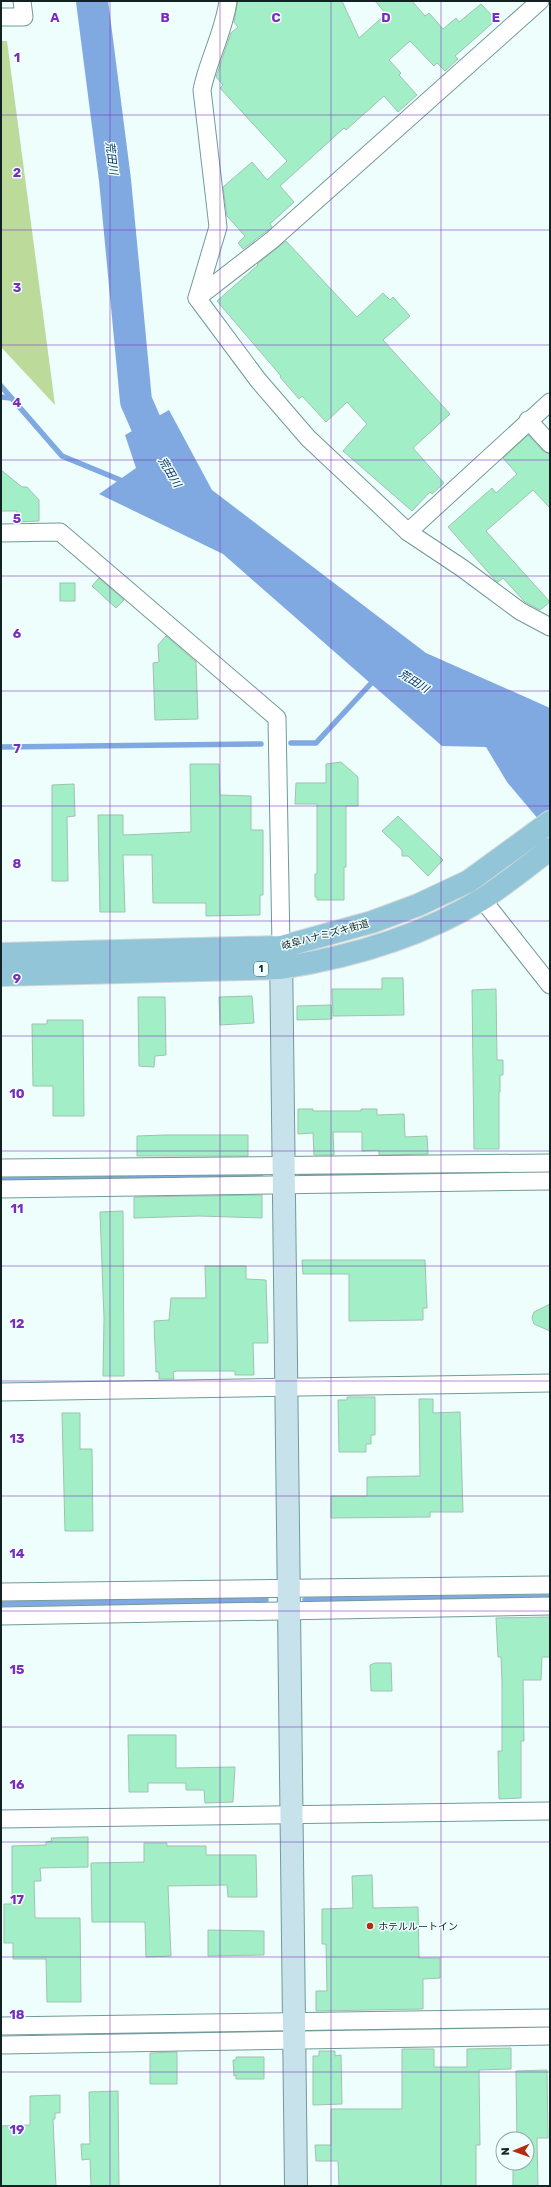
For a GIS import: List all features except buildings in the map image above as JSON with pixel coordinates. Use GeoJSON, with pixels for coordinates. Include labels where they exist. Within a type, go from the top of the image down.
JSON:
{"type":"FeatureCollection","features":[{"type":"Feature","properties":{"kind":"main road","name":"岐阜ハナミズキ街道"},"geometry":{"type":"LineString","coordinates":[[1,954],[281,947],[372,922],[418,905],[469,881],[550,822]]}},
{"type":"Feature","properties":{"kind":"main road","name":"1"},"geometry":{"type":"LineString","coordinates":[[1,975],[281,968],[311,964],[360,952],[402,938],[451,916],[482,899],[503,885],[550,849]]}},
{"type":"Feature","properties":{"kind":"street"},"geometry":{"type":"LineString","coordinates":[[1,17],[24,17],[22,1]]}},
{"type":"Feature","properties":{"kind":"street"},"geometry":{"type":"LineString","coordinates":[[197,298],[218,227],[202,90],[205,74],[226,15],[228,1]]}},
{"type":"Feature","properties":{"kind":"street"},"geometry":{"type":"LineString","coordinates":[[197,298],[272,240],[540,1]]}},
{"type":"Feature","properties":{"kind":"street"},"geometry":{"type":"LineString","coordinates":[[197,298],[258,380],[308,438],[408,532],[462,568],[520,611],[550,627]]}},
{"type":"Feature","properties":{"kind":"street"},"geometry":{"type":"LineString","coordinates":[[408,532],[528,420],[550,402]]}},
{"type":"Feature","properties":{"kind":"street"},"geometry":{"type":"LineString","coordinates":[[528,420],[550,444]]}},
{"type":"Feature","properties":{"kind":"street"},"geometry":{"type":"LineString","coordinates":[[1,533],[60,532],[277,718],[296,2186]]}},
{"type":"Feature","properties":{"kind":"street"},"geometry":{"type":"LineString","coordinates":[[482,899],[550,985]]}},
{"type":"Feature","properties":{"kind":"street"},"geometry":{"type":"LineString","coordinates":[[1,1189],[550,1163]]}},
{"type":"Feature","properties":{"kind":"street"},"geometry":{"type":"LineString","coordinates":[[1,1168],[283,1176],[550,1181]]}},
{"type":"Feature","properties":{"kind":"street"},"geometry":{"type":"LineString","coordinates":[[1,1392],[550,1383]]}},
{"type":"Feature","properties":{"kind":"street"},"geometry":{"type":"LineString","coordinates":[[1,1592],[550,1585]]}},
{"type":"Feature","properties":{"kind":"street"},"geometry":{"type":"LineString","coordinates":[[1,1616],[550,1606]]}},
{"type":"Feature","properties":{"kind":"street"},"geometry":{"type":"LineString","coordinates":[[1,1819],[550,1811]]}},
{"type":"Feature","properties":{"kind":"street"},"geometry":{"type":"LineString","coordinates":[[1,2045],[550,2018]]}},
{"type":"Feature","properties":{"kind":"street"},"geometry":{"type":"LineString","coordinates":[[1,2026],[294,2030],[550,2036]]}},
{"type":"Feature","properties":{"kind":"green space"},"geometry":{"type":"Polygon","coordinates":[[[1,41],[7,41],[55,405],[1,347],[1,41]]]}},
{"type":"Feature","properties":{"kind":"water"},"geometry":{"type":"Polygon","coordinates":[[[169,410],[212,490],[426,653],[550,708],[550,833],[507,782],[486,747],[442,746],[223,554],[99,494],[136,468],[125,435],[169,410]]]}},
{"type":"Feature","properties":{"kind":"waterway","name":"荒田川"},"geometry":{"type":"LineString","coordinates":[[92,1],[115,180],[136,401],[163,463]]}},
{"type":"Feature","properties":{"kind":"waterway"},"geometry":{"type":"LineString","coordinates":[[1,386],[62,456],[125,482]]}},
{"type":"Feature","properties":{"kind":"waterway"},"geometry":{"type":"LineString","coordinates":[[1,397],[11,398]]}},
{"type":"Feature","properties":{"kind":"waterway"},"geometry":{"type":"LineString","coordinates":[[291,743],[316,743],[376,678]]}},
{"type":"Feature","properties":{"kind":"waterway"},"geometry":{"type":"LineString","coordinates":[[1,747],[261,744]]}},
{"type":"Feature","properties":{"kind":"waterway"},"geometry":{"type":"LineString","coordinates":[[301,1176],[550,1172]]}},
{"type":"Feature","properties":{"kind":"waterway"},"geometry":{"type":"LineString","coordinates":[[1,1180],[261,1177]]}},
{"type":"Feature","properties":{"kind":"waterway"},"geometry":{"type":"LineString","coordinates":[[305,1600],[550,1597]]}},
{"type":"Feature","properties":{"kind":"waterway"},"geometry":{"type":"LineString","coordinates":[[1,1604],[266,1600]]}},
{"type":"Feature","properties":{"kind":"waterway"},"geometry":{"type":"LineString","coordinates":[[312,2030],[550,2027]]}},
{"type":"Feature","properties":{"kind":"waterway"},"geometry":{"type":"LineString","coordinates":[[103,2033],[276,2031]]}},
{"type":"Feature","properties":{"kind":"place","name":"ホテルルートイン"},"geometry":{"type":"Point","coordinates":[370,1926]}}]}
